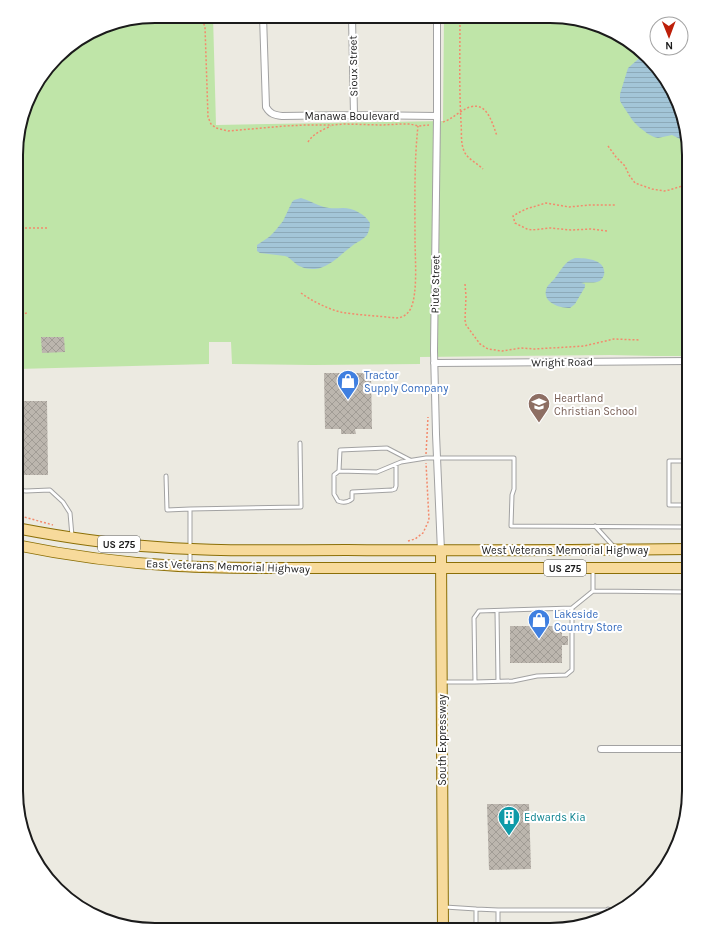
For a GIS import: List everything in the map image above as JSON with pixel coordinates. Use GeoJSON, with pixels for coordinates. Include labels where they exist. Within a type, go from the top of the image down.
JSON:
{"type":"FeatureCollection","features":[{"type":"Feature","properties":{"kind":"main road","name":"East Veterans Memorial Highway"},"geometry":{"type":"LineString","coordinates":[[23,529],[72,538],[150,547],[239,550],[441,551]]}},
{"type":"Feature","properties":{"kind":"main road","name":"East Veterans Memorial Highway"},"geometry":{"type":"LineString","coordinates":[[23,546],[138,563],[190,566],[237,568],[441,569]]}},
{"type":"Feature","properties":{"kind":"main road","name":"West Veterans Memorial Highway"},"geometry":{"type":"LineString","coordinates":[[441,551],[682,549]]}},
{"type":"Feature","properties":{"kind":"main road","name":"South Expressway"},"geometry":{"type":"LineString","coordinates":[[441,551],[443,923]]}},
{"type":"Feature","properties":{"kind":"main road","name":"West Veterans Memorial Highway"},"geometry":{"type":"LineString","coordinates":[[441,569],[682,568]]}},
{"type":"Feature","properties":{"kind":"street","name":"Manawa Boulevard"},"geometry":{"type":"LineString","coordinates":[[262,23],[266,107],[269,112],[274,115],[437,116]]}},
{"type":"Feature","properties":{"kind":"street","name":"Sioux Street"},"geometry":{"type":"LineString","coordinates":[[352,23],[354,115]]}},
{"type":"Feature","properties":{"kind":"street","name":"Piute Street"},"geometry":{"type":"LineString","coordinates":[[437,23],[434,364],[441,551]]}},
{"type":"Feature","properties":{"kind":"street","name":"Wright Road"},"geometry":{"type":"LineString","coordinates":[[434,364],[682,361]]}},
{"type":"Feature","properties":{"kind":"street"},"geometry":{"type":"LineString","coordinates":[[601,749],[682,749]]}},
{"type":"Feature","properties":{"kind":"lane"},"geometry":{"type":"LineString","coordinates":[[166,476],[167,510],[301,507],[300,443]]}},
{"type":"Feature","properties":{"kind":"lane"},"geometry":{"type":"LineString","coordinates":[[339,471],[340,450],[387,448],[410,460]]}},
{"type":"Feature","properties":{"kind":"lane"},"geometry":{"type":"LineString","coordinates":[[396,464],[395,489],[352,492],[352,499],[348,502],[338,501],[334,494],[334,475],[339,471],[377,472],[396,464],[426,458],[514,458],[514,489],[512,495],[511,526],[682,527]]}},
{"type":"Feature","properties":{"kind":"lane"},"geometry":{"type":"LineString","coordinates":[[682,461],[669,461],[669,505],[682,505]]}},
{"type":"Feature","properties":{"kind":"lane"},"geometry":{"type":"LineString","coordinates":[[23,491],[50,490],[63,502],[70,513],[72,538]]}},
{"type":"Feature","properties":{"kind":"lane"},"geometry":{"type":"LineString","coordinates":[[190,509],[190,566]]}},
{"type":"Feature","properties":{"kind":"lane"},"geometry":{"type":"LineString","coordinates":[[595,526],[617,550]]}},
{"type":"Feature","properties":{"kind":"lane"},"geometry":{"type":"LineString","coordinates":[[593,568],[593,591]]}},
{"type":"Feature","properties":{"kind":"lane"},"geometry":{"type":"LineString","coordinates":[[475,682],[474,618],[479,611],[572,608],[593,591],[682,592]]}},
{"type":"Feature","properties":{"kind":"lane"},"geometry":{"type":"LineString","coordinates":[[442,682],[512,681],[537,676],[566,675],[572,670],[572,608]]}},
{"type":"Feature","properties":{"kind":"lane"},"geometry":{"type":"LineString","coordinates":[[497,611],[498,681]]}},
{"type":"Feature","properties":{"kind":"lane"},"geometry":{"type":"LineString","coordinates":[[443,907],[498,910],[608,909]]}},
{"type":"Feature","properties":{"kind":"lane"},"geometry":{"type":"LineString","coordinates":[[476,909],[476,923]]}},
{"type":"Feature","properties":{"kind":"lane"},"geometry":{"type":"LineString","coordinates":[[498,910],[498,923]]}},
{"type":"Feature","properties":{"kind":"path"},"geometry":{"type":"LineString","coordinates":[[204,23],[205,27],[208,117],[211,124],[216,128],[228,131],[306,125],[410,124],[418,126],[415,204],[415,280],[411,308],[401,318],[340,312],[301,293]]}},
{"type":"Feature","properties":{"kind":"path"},"geometry":{"type":"LineString","coordinates":[[460,23],[460,111],[462,142],[464,152],[467,156],[483,169]]}},
{"type":"Feature","properties":{"kind":"path"},"geometry":{"type":"LineString","coordinates":[[460,111],[475,106],[484,109],[490,116],[498,136]]}},
{"type":"Feature","properties":{"kind":"path"},"geometry":{"type":"LineString","coordinates":[[308,142],[313,136],[333,125]]}},
{"type":"Feature","properties":{"kind":"path"},"geometry":{"type":"LineString","coordinates":[[608,146],[616,158],[625,166],[631,179],[635,183],[664,191],[682,186]]}},
{"type":"Feature","properties":{"kind":"path"},"geometry":{"type":"LineString","coordinates":[[606,231],[550,228],[532,230],[515,223],[513,216],[546,204],[569,207],[615,205]]}},
{"type":"Feature","properties":{"kind":"path"},"geometry":{"type":"LineString","coordinates":[[23,228],[46,228]]}},
{"type":"Feature","properties":{"kind":"path"},"geometry":{"type":"LineString","coordinates":[[465,284],[466,325],[480,344],[488,349],[535,349],[584,346],[614,339],[640,340]]}},
{"type":"Feature","properties":{"kind":"path"},"geometry":{"type":"LineString","coordinates":[[23,314],[27,313]]}},
{"type":"Feature","properties":{"kind":"green space"},"geometry":{"type":"Polygon","coordinates":[[[146,23],[213,23],[216,125],[443,121],[444,23],[550,23],[584,27],[601,33],[630,50],[655,75],[664,89],[672,104],[678,121],[681,138],[682,356],[610,355],[420,357],[420,364],[232,364],[231,342],[209,342],[209,364],[23,369],[23,155],[27,121],[33,104],[45,82],[68,56],[82,45],[104,33],[121,27],[146,23]]]}},
{"type":"Feature","properties":{"kind":"water"},"geometry":{"type":"Polygon","coordinates":[[[639,58],[655,75],[672,104],[678,121],[681,140],[672,135],[658,138],[654,137],[648,134],[633,121],[620,101],[620,94],[628,68],[639,58]]]}},
{"type":"Feature","properties":{"kind":"water"},"geometry":{"type":"Polygon","coordinates":[[[301,198],[324,207],[347,208],[355,210],[365,217],[370,223],[367,235],[335,260],[325,266],[315,269],[299,266],[285,256],[260,253],[257,251],[257,245],[269,237],[283,221],[292,202],[301,198]]]}},
{"type":"Feature","properties":{"kind":"water"},"geometry":{"type":"Polygon","coordinates":[[[575,258],[594,260],[602,266],[604,275],[598,282],[581,283],[585,284],[585,287],[575,304],[570,308],[557,306],[547,298],[546,290],[548,285],[561,269],[575,258]]]}},
{"type":"Feature","properties":{"kind":"building"},"geometry":{"type":"Polygon","coordinates":[[[23,337],[24,337],[23,353],[23,337]]]}},
{"type":"Feature","properties":{"kind":"building"},"geometry":{"type":"Polygon","coordinates":[[[41,337],[64,337],[65,352],[42,353],[41,337]]]}},
{"type":"Feature","properties":{"kind":"building","name":"Tractor Supply Company"},"geometry":{"type":"Polygon","coordinates":[[[324,373],[371,373],[372,429],[355,429],[356,434],[341,434],[341,429],[325,429],[324,373]]]}},
{"type":"Feature","properties":{"kind":"building"},"geometry":{"type":"Polygon","coordinates":[[[23,401],[47,401],[48,475],[23,475],[23,401]]]}},
{"type":"Feature","properties":{"kind":"building","name":"Lakeside Country Store"},"geometry":{"type":"Polygon","coordinates":[[[510,626],[562,626],[562,636],[568,636],[568,645],[562,645],[562,663],[510,663],[510,626]]]}},
{"type":"Feature","properties":{"kind":"building","name":"Edwards Kia"},"geometry":{"type":"Polygon","coordinates":[[[487,804],[529,804],[531,869],[489,870],[487,804]]]}},
{"type":"Feature","properties":{"kind":"place","name":"Tractor Supply Company"},"geometry":{"type":"Point","coordinates":[348,400]}},
{"type":"Feature","properties":{"kind":"place","name":"Heartland Christian School"},"geometry":{"type":"Point","coordinates":[539,424]}},
{"type":"Feature","properties":{"kind":"place","name":"Lakeside Country Store"},"geometry":{"type":"Point","coordinates":[539,640]}},
{"type":"Feature","properties":{"kind":"place","name":"Edwards Kia"},"geometry":{"type":"Point","coordinates":[509,836]}}]}
